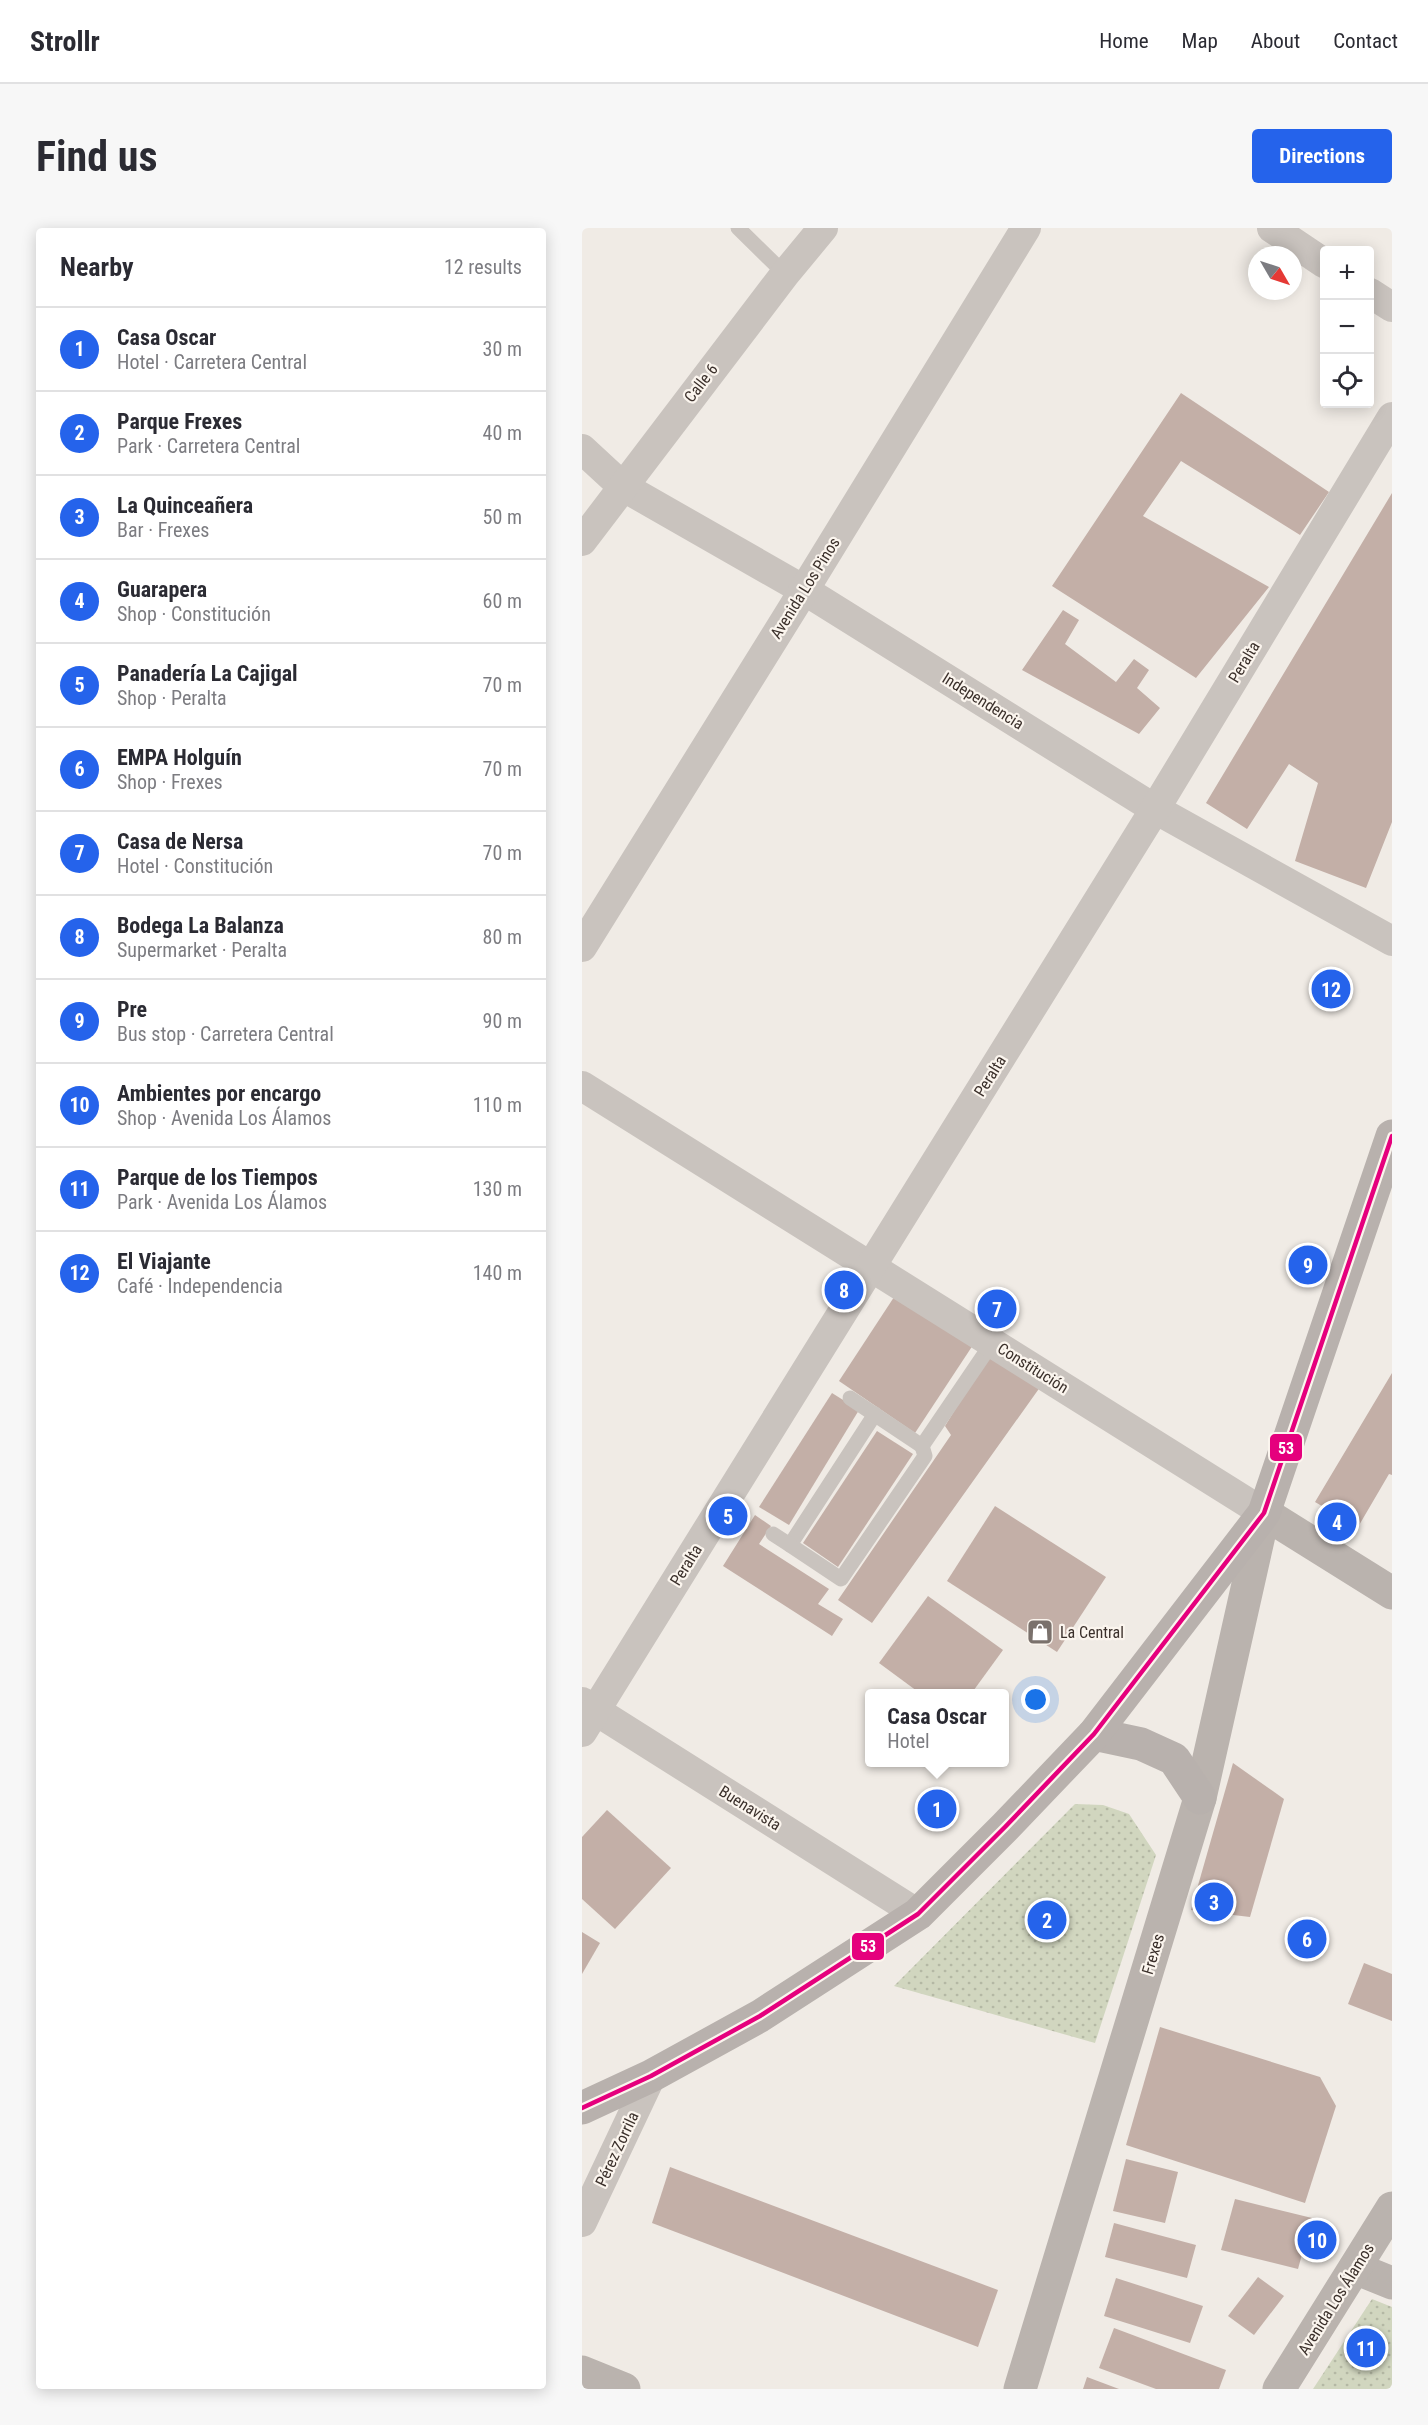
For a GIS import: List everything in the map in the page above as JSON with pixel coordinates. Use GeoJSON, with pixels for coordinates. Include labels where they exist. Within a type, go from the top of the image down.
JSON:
{"type":"FeatureCollection","features":[{"type":"Feature","properties":{"kind":"main road"},"geometry":{"type":"LineString","coordinates":[[582,2108],[651,2076],[760,2016],[918,1914],[1094,1734],[1264,1513],[1392,1136]]}},
{"type":"Feature","properties":{"kind":"main road","name":"Constitución"},"geometry":{"type":"LineString","coordinates":[[1264,1513],[1392,1593]]}},
{"type":"Feature","properties":{"kind":"main road","name":"Frexes"},"geometry":{"type":"LineString","coordinates":[[1020,2389],[1200,1798],[1264,1513]]}},
{"type":"Feature","properties":{"kind":"main road"},"geometry":{"type":"LineString","coordinates":[[1094,1734],[1141,1744],[1174,1759],[1200,1798]]}},
{"type":"Feature","properties":{"kind":"main road","name":"Avenida Los Álamos"},"geometry":{"type":"LineString","coordinates":[[1279,2389],[1390,2215]]}},
{"type":"Feature","properties":{"kind":"main road"},"geometry":{"type":"LineString","coordinates":[[1355,2268],[1392,2283]]}},
{"type":"Feature","properties":{"kind":"main road"},"geometry":{"type":"LineString","coordinates":[[582,2372],[624,2389]]}},
{"type":"Feature","properties":{"kind":"street","name":"Calle 6"},"geometry":{"type":"LineString","coordinates":[[582,541],[785,274],[823,228]]}},
{"type":"Feature","properties":{"kind":"street","name":"Avenida Los Pinos"},"geometry":{"type":"LineString","coordinates":[[582,947],[1026,228]]}},
{"type":"Feature","properties":{"kind":"street"},"geometry":{"type":"LineString","coordinates":[[1272,228],[1320,260]]}},
{"type":"Feature","properties":{"kind":"street"},"geometry":{"type":"LineString","coordinates":[[1374,296],[1392,308]]}},
{"type":"Feature","properties":{"kind":"street","name":"Peralta"},"geometry":{"type":"LineString","coordinates":[[586,1714],[872,1268],[1155,809],[1392,417]]}},
{"type":"Feature","properties":{"kind":"street","name":"Independencia"},"geometry":{"type":"LineString","coordinates":[[582,449],[622,486],[804,590],[1155,809],[1392,941]]}},
{"type":"Feature","properties":{"kind":"street","name":"Constitución"},"geometry":{"type":"LineString","coordinates":[[582,1086],[1264,1513]]}},
{"type":"Feature","properties":{"kind":"street","name":"Buenavista"},"geometry":{"type":"LineString","coordinates":[[586,1714],[918,1914]]}},
{"type":"Feature","properties":{"kind":"street","name":"Pérez Zorrila"},"geometry":{"type":"LineString","coordinates":[[582,2222],[651,2076]]}},
{"type":"Feature","properties":{"kind":"lane"},"geometry":{"type":"LineString","coordinates":[[738,228],[785,274]]}},
{"type":"Feature","properties":{"kind":"lane"},"geometry":{"type":"LineString","coordinates":[[922,1446],[992,1343]]}},
{"type":"Feature","properties":{"kind":"lane"},"geometry":{"type":"LineString","coordinates":[[773,1534],[842,1579],[925,1456],[922,1446],[850,1398]]}},
{"type":"Feature","properties":{"kind":"lane"},"geometry":{"type":"LineString","coordinates":[[790,1545],[875,1414]]}},
{"type":"Feature","properties":{"kind":"green space"},"geometry":{"type":"Polygon","coordinates":[[[1075,1804],[1103,1805],[1129,1814],[1156,1855],[1095,2043],[894,1986],[1075,1804]]]}},
{"type":"Feature","properties":{"kind":"green space"},"geometry":{"type":"Polygon","coordinates":[[[1372,2299],[1392,2307],[1392,2389],[1313,2389],[1372,2299]]]}},
{"type":"Feature","properties":{"kind":"building"},"geometry":{"type":"Polygon","coordinates":[[[1181,393],[1329,492],[1300,535],[1181,461],[1143,516],[1269,587],[1196,678],[1052,586],[1181,393]]]}},
{"type":"Feature","properties":{"kind":"building"},"geometry":{"type":"Polygon","coordinates":[[[1392,493],[1392,822],[1366,888],[1295,861],[1318,783],[1289,764],[1247,829],[1206,803],[1392,493]]]}},
{"type":"Feature","properties":{"kind":"building"},"geometry":{"type":"Polygon","coordinates":[[[1063,610],[1079,620],[1065,644],[1116,682],[1134,659],[1149,670],[1137,688],[1160,708],[1139,734],[1022,670],[1063,610]]]}},
{"type":"Feature","properties":{"kind":"building"},"geometry":{"type":"Polygon","coordinates":[[[898,1291],[973,1345],[915,1433],[839,1381],[898,1291]]]}},
{"type":"Feature","properties":{"kind":"building"},"geometry":{"type":"Polygon","coordinates":[[[991,1351],[1043,1383],[872,1623],[838,1600],[951,1435],[945,1426],[991,1351]]]}},
{"type":"Feature","properties":{"kind":"building"},"geometry":{"type":"Polygon","coordinates":[[[1392,1373],[1392,1475],[1389,1474],[1358,1527],[1315,1502],[1392,1373]]]}},
{"type":"Feature","properties":{"kind":"building"},"geometry":{"type":"Polygon","coordinates":[[[832,1393],[859,1410],[789,1525],[759,1507],[832,1393]]]}},
{"type":"Feature","properties":{"kind":"building"},"geometry":{"type":"Polygon","coordinates":[[[877,1431],[913,1454],[838,1567],[803,1543],[877,1431]]]}},
{"type":"Feature","properties":{"kind":"building"},"geometry":{"type":"Polygon","coordinates":[[[995,1506],[1106,1577],[1057,1652],[947,1581],[995,1506]]]}},
{"type":"Feature","properties":{"kind":"building"},"geometry":{"type":"Polygon","coordinates":[[[755,1515],[771,1526],[759,1544],[829,1589],[818,1604],[843,1619],[832,1636],[723,1566],[755,1515]]]}},
{"type":"Feature","properties":{"kind":"building"},"geometry":{"type":"Polygon","coordinates":[[[928,1596],[1003,1650],[975,1689],[914,1689],[879,1663],[928,1596]]]}},
{"type":"Feature","properties":{"kind":"building"},"geometry":{"type":"Polygon","coordinates":[[[1233,1763],[1284,1799],[1250,1917],[1191,1910],[1233,1763]]]}},
{"type":"Feature","properties":{"kind":"building"},"geometry":{"type":"Polygon","coordinates":[[[607,1810],[671,1868],[615,1929],[582,1899],[582,1837],[607,1810]]]}},
{"type":"Feature","properties":{"kind":"building"},"geometry":{"type":"Polygon","coordinates":[[[582,1932],[600,1943],[582,1974],[582,1932]]]}},
{"type":"Feature","properties":{"kind":"building"},"geometry":{"type":"Polygon","coordinates":[[[1364,1963],[1392,1974],[1392,2021],[1348,2004],[1364,1963]]]}},
{"type":"Feature","properties":{"kind":"building"},"geometry":{"type":"Polygon","coordinates":[[[1160,2027],[1320,2077],[1336,2106],[1305,2203],[1126,2145],[1160,2027]]]}},
{"type":"Feature","properties":{"kind":"building"},"geometry":{"type":"Polygon","coordinates":[[[1126,2159],[1178,2172],[1165,2223],[1113,2211],[1126,2159]]]}},
{"type":"Feature","properties":{"kind":"building"},"geometry":{"type":"Polygon","coordinates":[[[670,2167],[998,2290],[978,2347],[652,2223],[670,2167]]]}},
{"type":"Feature","properties":{"kind":"building"},"geometry":{"type":"Polygon","coordinates":[[[1235,2199],[1312,2218],[1298,2269],[1221,2250],[1235,2199]]]}},
{"type":"Feature","properties":{"kind":"building"},"geometry":{"type":"Polygon","coordinates":[[[1114,2223],[1196,2245],[1187,2278],[1105,2257],[1114,2223]]]}},
{"type":"Feature","properties":{"kind":"building"},"geometry":{"type":"Polygon","coordinates":[[[1258,2277],[1284,2296],[1254,2335],[1228,2316],[1258,2277]]]}},
{"type":"Feature","properties":{"kind":"building"},"geometry":{"type":"Polygon","coordinates":[[[1116,2278],[1203,2306],[1190,2343],[1104,2316],[1116,2278]]]}},
{"type":"Feature","properties":{"kind":"building"},"geometry":{"type":"Polygon","coordinates":[[[1114,2328],[1226,2370],[1219,2389],[1156,2389],[1099,2368],[1114,2328]]]}},
{"type":"Feature","properties":{"kind":"building"},"geometry":{"type":"Polygon","coordinates":[[[1087,2377],[1119,2389],[1083,2389],[1087,2377]]]}},
{"type":"Feature","properties":{"kind":"transit line","name":"53"},"geometry":{"type":"LineString","coordinates":[[582,2108],[651,2076],[760,2016],[918,1914],[1094,1734],[1264,1513],[1392,1136]]}},
{"type":"Feature","properties":{"kind":"place","name":"El Viajante"},"geometry":{"type":"Point","coordinates":[1331,989]}},
{"type":"Feature","properties":{"kind":"place","name":"Pre"},"geometry":{"type":"Point","coordinates":[1308,1265]}},
{"type":"Feature","properties":{"kind":"place","name":"Bodega La Balanza"},"geometry":{"type":"Point","coordinates":[844,1290]}},
{"type":"Feature","properties":{"kind":"place","name":"Casa de Nersa"},"geometry":{"type":"Point","coordinates":[997,1309]}},
{"type":"Feature","properties":{"kind":"place","name":"Panadería La Cajigal"},"geometry":{"type":"Point","coordinates":[728,1516]}},
{"type":"Feature","properties":{"kind":"place","name":"Guarapera"},"geometry":{"type":"Point","coordinates":[1337,1522]}},
{"type":"Feature","properties":{"kind":"place","name":"La Central"},"geometry":{"type":"Point","coordinates":[1040,1632]}},
{"type":"Feature","properties":{"kind":"place","name":"Casa Oscar"},"geometry":{"type":"Point","coordinates":[937,1809]}},
{"type":"Feature","properties":{"kind":"place","name":"La Quinceañera"},"geometry":{"type":"Point","coordinates":[1214,1902]}},
{"type":"Feature","properties":{"kind":"place","name":"Parque Frexes"},"geometry":{"type":"Point","coordinates":[1047,1920]}},
{"type":"Feature","properties":{"kind":"place","name":"EMPA Holguín"},"geometry":{"type":"Point","coordinates":[1307,1939]}},
{"type":"Feature","properties":{"kind":"place","name":"Ambientes por encargo"},"geometry":{"type":"Point","coordinates":[1317,2240]}},
{"type":"Feature","properties":{"kind":"place","name":"Parque de los Tiempos"},"geometry":{"type":"Point","coordinates":[1366,2348]}}]}
